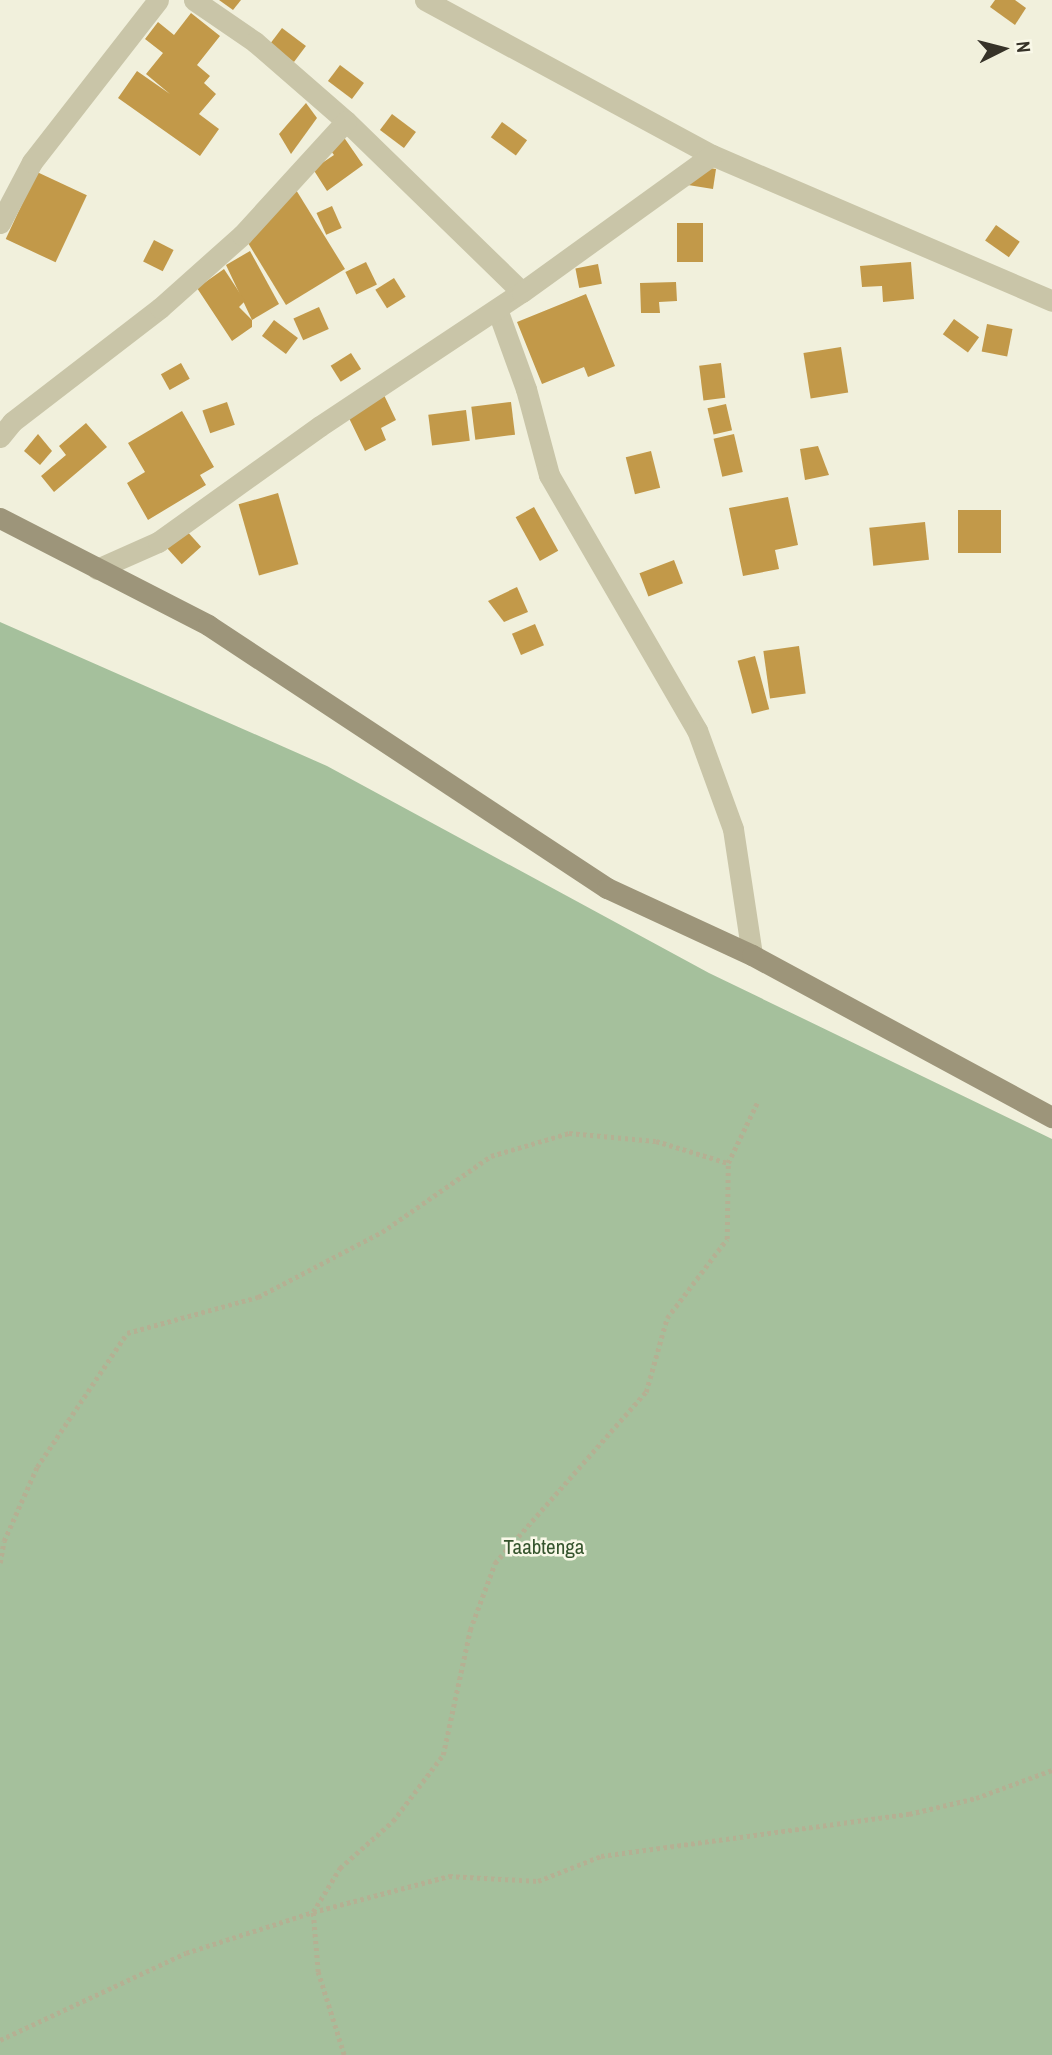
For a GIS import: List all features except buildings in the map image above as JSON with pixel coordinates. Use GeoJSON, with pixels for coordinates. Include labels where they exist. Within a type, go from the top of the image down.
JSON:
{"type":"FeatureCollection","features":[{"type":"Feature","properties":{"kind":"street"},"geometry":{"type":"LineString","coordinates":[[0,223],[32,162],[158,0]]}},
{"type":"Feature","properties":{"kind":"street"},"geometry":{"type":"LineString","coordinates":[[194,0],[254,42],[346,121],[522,292]]}},
{"type":"Feature","properties":{"kind":"street"},"geometry":{"type":"LineString","coordinates":[[425,0],[712,155],[1052,301]]}},
{"type":"Feature","properties":{"kind":"street"},"geometry":{"type":"LineString","coordinates":[[0,437],[12,422],[160,308],[242,235],[298,169],[346,121]]}},
{"type":"Feature","properties":{"kind":"street"},"geometry":{"type":"LineString","coordinates":[[97,569],[158,542],[522,292],[712,155]]}},
{"type":"Feature","properties":{"kind":"street"},"geometry":{"type":"LineString","coordinates":[[497,309],[526,389],[549,475],[697,730],[733,829],[752,955]]}},
{"type":"Feature","properties":{"kind":"street"},"geometry":{"type":"LineString","coordinates":[[0,518],[208,625],[607,888],[752,955],[1052,1117]]}},
{"type":"Feature","properties":{"kind":"path"},"geometry":{"type":"LineString","coordinates":[[344,2055],[318,1972],[313,1912],[340,1868],[393,1821],[443,1755],[470,1630],[495,1563],[646,1392],[667,1318],[727,1239],[728,1163],[758,1101]]}},
{"type":"Feature","properties":{"kind":"path"},"geometry":{"type":"LineString","coordinates":[[0,1563],[4,1541],[37,1467],[127,1333],[258,1297],[382,1232],[491,1156],[569,1133],[656,1141],[728,1163]]}},
{"type":"Feature","properties":{"kind":"path"},"geometry":{"type":"LineString","coordinates":[[0,2040],[186,1953],[313,1912],[449,1876],[538,1881],[601,1856],[909,1814],[976,1798],[1052,1770]]}},
{"type":"Feature","properties":{"kind":"green space","name":"Taabtenga"},"geometry":{"type":"Polygon","coordinates":[[[0,622],[327,766],[709,973],[1052,1139],[1052,2055],[0,2055],[0,622]]]}}]}
